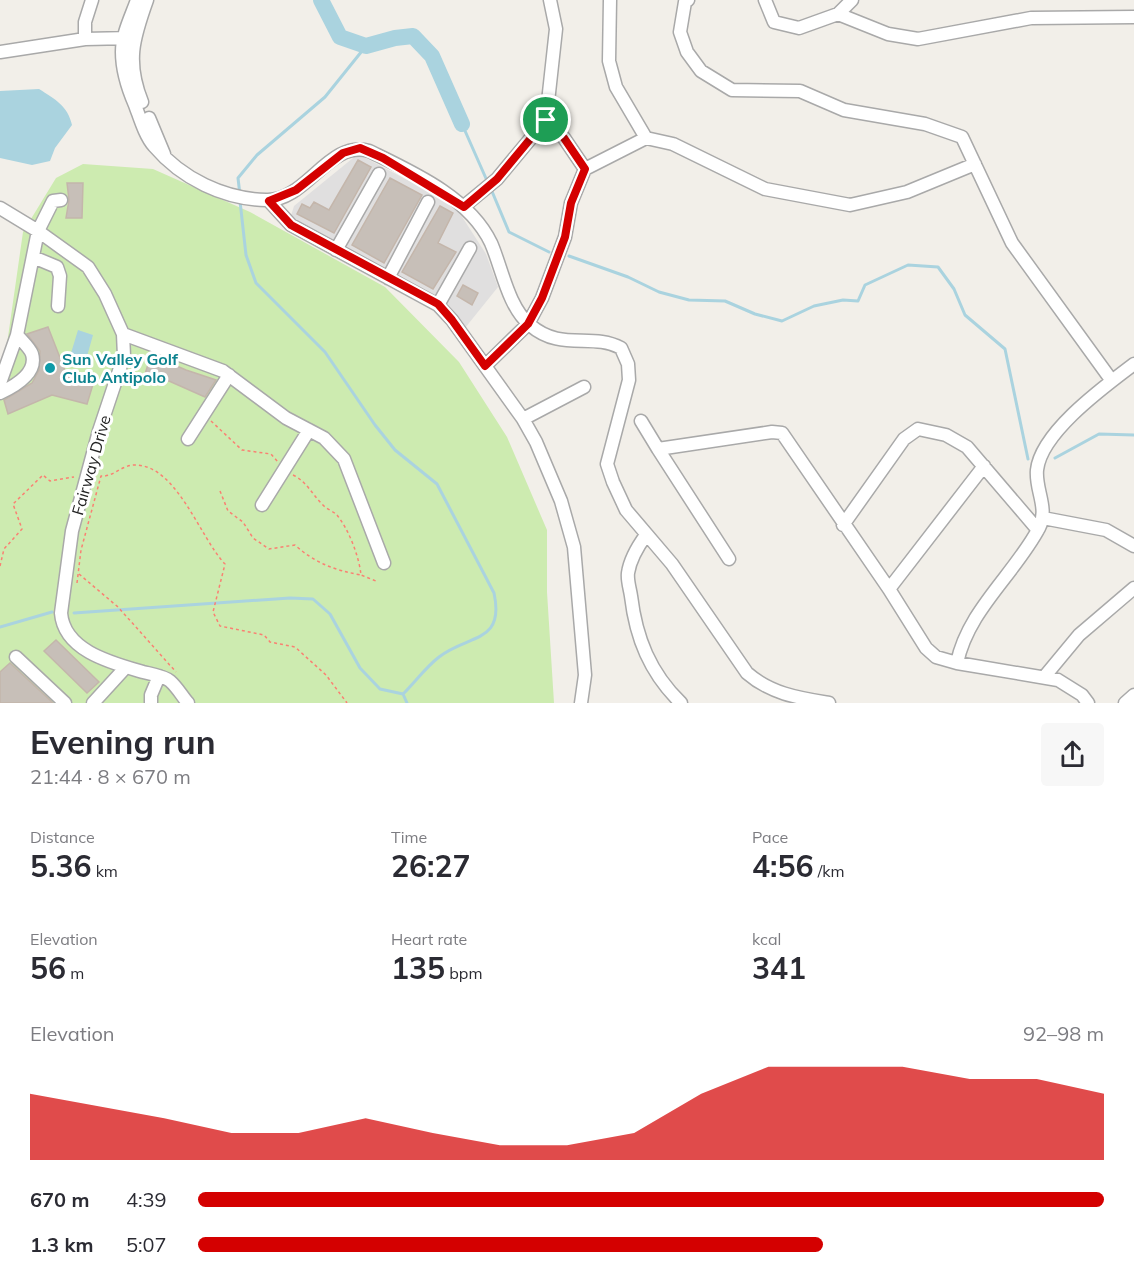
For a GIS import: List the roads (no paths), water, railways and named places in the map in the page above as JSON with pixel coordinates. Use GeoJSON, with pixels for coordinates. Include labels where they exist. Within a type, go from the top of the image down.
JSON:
{"type":"FeatureCollection","features":[{"type":"Feature","properties":{"kind":"street"},"geometry":{"type":"LineString","coordinates":[[85,39],[85,22],[92,0]]}},
{"type":"Feature","properties":{"kind":"street"},"geometry":{"type":"LineString","coordinates":[[137,0],[124,72],[130,94],[153,146],[185,174],[228,194],[269,201],[296,190],[343,153],[360,148],[393,163],[464,207],[490,242],[519,311],[528,324],[555,339],[570,342],[599,341],[621,348],[628,364],[628,380],[607,464],[626,510],[672,564],[747,673],[760,684],[775,692],[830,703]]}},
{"type":"Feature","properties":{"kind":"street"},"geometry":{"type":"LineString","coordinates":[[129,38],[147,0]]}},
{"type":"Feature","properties":{"kind":"street"},"geometry":{"type":"LineString","coordinates":[[464,207],[497,179],[546,120],[556,29],[550,0]]}},
{"type":"Feature","properties":{"kind":"street"},"geometry":{"type":"LineString","coordinates":[[610,0],[609,61],[616,87],[646,138]]}},
{"type":"Feature","properties":{"kind":"street"},"geometry":{"type":"LineString","coordinates":[[688,0],[685,2],[680,32],[687,52],[701,71],[732,90],[800,91],[844,110],[947,130],[962,137],[1012,243],[1112,381]]}},
{"type":"Feature","properties":{"kind":"street"},"geometry":{"type":"LineString","coordinates":[[765,0],[774,22],[799,28],[838,15],[852,0]]}},
{"type":"Feature","properties":{"kind":"street"},"geometry":{"type":"LineString","coordinates":[[838,15],[888,34],[918,39],[1031,18],[1134,17]]}},
{"type":"Feature","properties":{"kind":"street"},"geometry":{"type":"LineString","coordinates":[[0,52],[85,39],[129,38]]}},
{"type":"Feature","properties":{"kind":"street"},"geometry":{"type":"LineString","coordinates":[[546,120],[564,138],[585,169]]}},
{"type":"Feature","properties":{"kind":"street"},"geometry":{"type":"LineString","coordinates":[[485,366],[528,324],[542,298],[565,237],[571,203],[585,169],[646,138],[673,144],[765,189],[850,205],[907,192],[975,164]]}},
{"type":"Feature","properties":{"kind":"street"},"geometry":{"type":"LineString","coordinates":[[336,250],[379,174]]}},
{"type":"Feature","properties":{"kind":"street"},"geometry":{"type":"LineString","coordinates":[[0,383],[17,335],[38,231],[53,201],[61,200]]}},
{"type":"Feature","properties":{"kind":"street"},"geometry":{"type":"LineString","coordinates":[[269,201],[291,225],[438,304],[523,419],[536,442],[561,501],[574,548],[585,675],[581,703]]}},
{"type":"Feature","properties":{"kind":"street"},"geometry":{"type":"LineString","coordinates":[[387,278],[428,202]]}},
{"type":"Feature","properties":{"kind":"street","name":"Fairway Drive"},"geometry":{"type":"LineString","coordinates":[[0,208],[38,231],[88,267],[105,294],[123,334],[124,356],[99,431],[72,531],[61,613],[62,626],[70,639],[83,648],[126,667],[169,680],[188,703]]}},
{"type":"Feature","properties":{"kind":"street"},"geometry":{"type":"LineString","coordinates":[[438,304],[470,248]]}},
{"type":"Feature","properties":{"kind":"street"},"geometry":{"type":"LineString","coordinates":[[33,257],[57,267],[60,276],[58,306]]}},
{"type":"Feature","properties":{"kind":"street"},"geometry":{"type":"LineString","coordinates":[[123,334],[229,375],[286,418],[324,438],[344,459],[384,563]]}},
{"type":"Feature","properties":{"kind":"street"},"geometry":{"type":"LineString","coordinates":[[0,393],[25,379],[32,361],[32,354],[17,335]]}},
{"type":"Feature","properties":{"kind":"street"},"geometry":{"type":"LineString","coordinates":[[957,663],[960,647],[976,616],[1007,577],[1038,530],[1043,518],[1037,469],[1053,434],[1134,364]]}},
{"type":"Feature","properties":{"kind":"street"},"geometry":{"type":"LineString","coordinates":[[188,439],[229,375]]}},
{"type":"Feature","properties":{"kind":"street"},"geometry":{"type":"LineString","coordinates":[[523,419],[584,387]]}},
{"type":"Feature","properties":{"kind":"street"},"geometry":{"type":"LineString","coordinates":[[641,421],[729,559]]}},
{"type":"Feature","properties":{"kind":"street"},"geometry":{"type":"LineString","coordinates":[[843,525],[904,440],[918,429],[946,435],[968,447],[1038,530]]}},
{"type":"Feature","properties":{"kind":"street"},"geometry":{"type":"LineString","coordinates":[[262,505],[309,430]]}},
{"type":"Feature","properties":{"kind":"street"},"geometry":{"type":"LineString","coordinates":[[658,449],[772,432],[782,433],[889,589],[926,648],[936,657],[957,663],[1045,676],[1058,680],[1082,695],[1088,703]]}},
{"type":"Feature","properties":{"kind":"street"},"geometry":{"type":"LineString","coordinates":[[889,589],[984,466]]}},
{"type":"Feature","properties":{"kind":"street"},"geometry":{"type":"LineString","coordinates":[[1043,518],[1107,530],[1134,546]]}},
{"type":"Feature","properties":{"kind":"street"},"geometry":{"type":"LineString","coordinates":[[646,535],[636,548],[628,573],[634,626],[649,663],[665,687],[681,703]]}},
{"type":"Feature","properties":{"kind":"street"},"geometry":{"type":"LineString","coordinates":[[1045,676],[1080,635],[1134,588]]}},
{"type":"Feature","properties":{"kind":"street"},"geometry":{"type":"LineString","coordinates":[[16,657],[65,703]]}},
{"type":"Feature","properties":{"kind":"street"},"geometry":{"type":"LineString","coordinates":[[93,703],[126,667]]}},
{"type":"Feature","properties":{"kind":"street"},"geometry":{"type":"LineString","coordinates":[[151,703],[151,694],[159,676]]}},
{"type":"Feature","properties":{"kind":"street"},"geometry":{"type":"LineString","coordinates":[[1125,703],[1134,695]]}},
{"type":"Feature","properties":{"kind":"water"},"geometry":{"type":"Polygon","coordinates":[[[39,89],[64,108],[72,125],[55,148],[50,161],[32,165],[0,158],[0,91],[39,89]]]}},
{"type":"Feature","properties":{"kind":"water"},"geometry":{"type":"Polygon","coordinates":[[[78,330],[93,335],[84,367],[68,363],[78,330]]]}},
{"type":"Feature","properties":{"kind":"waterway"},"geometry":{"type":"LineString","coordinates":[[321,0],[340,37],[366,46],[413,36],[432,56],[462,124]]}},
{"type":"Feature","properties":{"kind":"waterway"},"geometry":{"type":"LineString","coordinates":[[240,195],[238,178],[257,155],[325,97],[366,46]]}},
{"type":"Feature","properties":{"kind":"waterway"},"geometry":{"type":"LineString","coordinates":[[462,124],[488,183]]}},
{"type":"Feature","properties":{"kind":"waterway"},"geometry":{"type":"LineString","coordinates":[[491,189],[509,232],[549,252]]}},
{"type":"Feature","properties":{"kind":"waterway"},"geometry":{"type":"LineString","coordinates":[[240,201],[246,255],[256,283],[325,352],[395,450],[437,484],[494,593],[496,609],[494,621],[489,630],[439,657],[403,694]]}},
{"type":"Feature","properties":{"kind":"waterway"},"geometry":{"type":"LineString","coordinates":[[569,256],[628,277],[659,292],[689,300],[725,301],[755,314],[782,321],[814,306],[843,300],[858,301],[865,285],[908,265],[938,267],[954,289],[965,315],[1005,349],[1028,459]]}},
{"type":"Feature","properties":{"kind":"waterway"},"geometry":{"type":"LineString","coordinates":[[1055,458],[1099,434],[1134,435]]}},
{"type":"Feature","properties":{"kind":"waterway"},"geometry":{"type":"LineString","coordinates":[[74,613],[290,598],[313,599],[330,614],[360,668],[380,689],[403,694]]}},
{"type":"Feature","properties":{"kind":"waterway"},"geometry":{"type":"LineString","coordinates":[[0,627],[52,612]]}},
{"type":"Feature","properties":{"kind":"waterway"},"geometry":{"type":"LineString","coordinates":[[403,694],[407,703]]}},
{"type":"Feature","properties":{"kind":"place","name":"Sun Valley Golf Club Antipolo"},"geometry":{"type":"Point","coordinates":[50,368]}}]}
